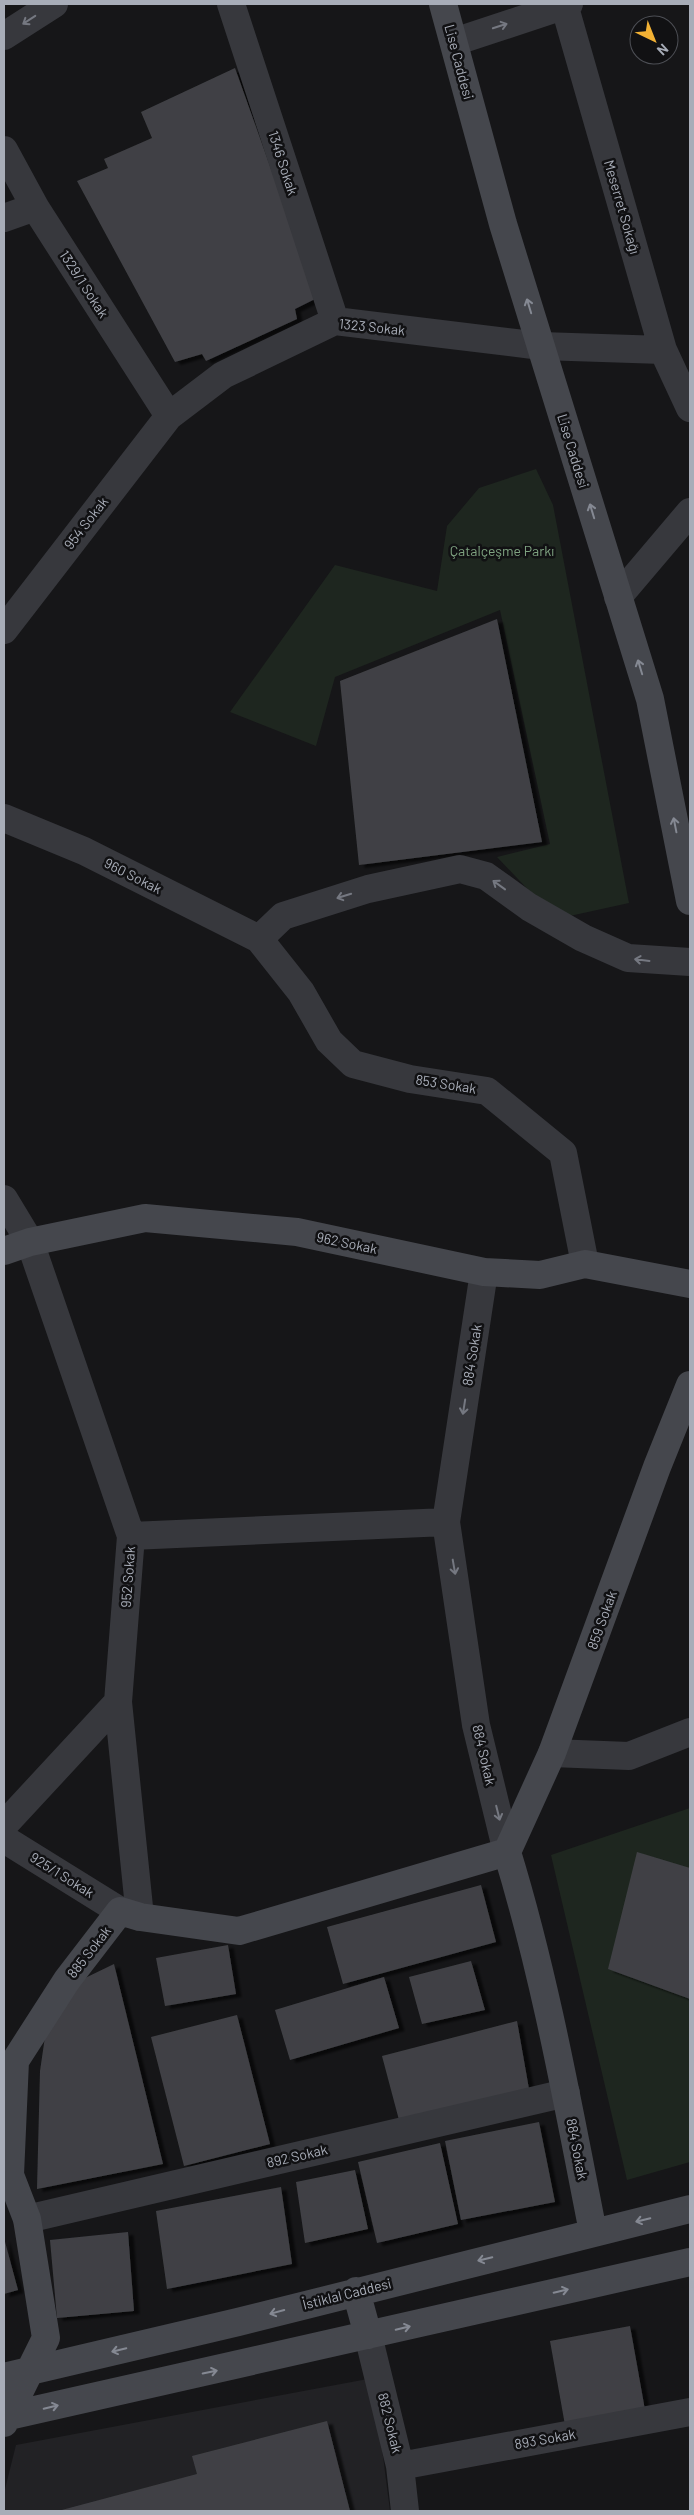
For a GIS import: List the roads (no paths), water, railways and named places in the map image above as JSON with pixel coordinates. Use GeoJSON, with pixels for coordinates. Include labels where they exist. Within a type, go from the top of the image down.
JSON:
{"type":"FeatureCollection","features":[{"type":"Feature","properties":{"kind":"main road","name":"Lise Caddesi"},"geometry":{"type":"LineString","coordinates":[[443,4],[503,224],[650,700],[690,901]]}},
{"type":"Feature","properties":{"kind":"main road","name":"962 Sokak"},"geometry":{"type":"LineString","coordinates":[[4,1251],[30,1242],[145,1218],[297,1232],[484,1272],[540,1275],[586,1264],[690,1284]]}},
{"type":"Feature","properties":{"kind":"main road","name":"859 Sokak"},"geometry":{"type":"LineString","coordinates":[[507,1852],[552,1753],[657,1467],[690,1385]]}},
{"type":"Feature","properties":{"kind":"main road"},"geometry":{"type":"LineString","coordinates":[[130,1914],[239,1931],[507,1852]]}},
{"type":"Feature","properties":{"kind":"main road","name":"884 Sokak"},"geometry":{"type":"LineString","coordinates":[[507,1852],[527,1919],[566,2093],[593,2232]]}},
{"type":"Feature","properties":{"kind":"main road","name":"885 Sokak"},"geometry":{"type":"LineString","coordinates":[[4,2419],[16,2374],[46,2338],[27,2219],[10,2175],[15,2062],[67,1980],[130,1914]]}},
{"type":"Feature","properties":{"kind":"main road","name":"İstiklal Caddesi"},"geometry":{"type":"LineString","coordinates":[[16,2374],[690,2209]]}},
{"type":"Feature","properties":{"kind":"main road"},"geometry":{"type":"LineString","coordinates":[[4,2419],[690,2262]]}},
{"type":"Feature","properties":{"kind":"main road","name":"İstiklal Caddesi"},"geometry":{"type":"LineString","coordinates":[[356,2291],[368,2336]]}},
{"type":"Feature","properties":{"kind":"street"},"geometry":{"type":"LineString","coordinates":[[4,36],[54,4]]}},
{"type":"Feature","properties":{"kind":"street","name":"1346 Sokak"},"geometry":{"type":"LineString","coordinates":[[231,4],[335,321]]}},
{"type":"Feature","properties":{"kind":"street"},"geometry":{"type":"LineString","coordinates":[[454,42],[566,4]]}},
{"type":"Feature","properties":{"kind":"street","name":"Meserret Sokağı"},"geometry":{"type":"LineString","coordinates":[[566,4],[663,350],[690,408]]}},
{"type":"Feature","properties":{"kind":"street","name":"1329/1 Sokak"},"geometry":{"type":"LineString","coordinates":[[4,150],[35,207],[169,416]]}},
{"type":"Feature","properties":{"kind":"street"},"geometry":{"type":"LineString","coordinates":[[4,218],[35,207]]}},
{"type":"Feature","properties":{"kind":"street","name":"1323 Sokak"},"geometry":{"type":"LineString","coordinates":[[169,416],[222,375],[335,321],[541,346],[663,350]]}},
{"type":"Feature","properties":{"kind":"street","name":"954 Sokak"},"geometry":{"type":"LineString","coordinates":[[4,630],[169,416]]}},
{"type":"Feature","properties":{"kind":"street"},"geometry":{"type":"LineString","coordinates":[[618,597],[690,512]]}},
{"type":"Feature","properties":{"kind":"street","name":"960 Sokak"},"geometry":{"type":"LineString","coordinates":[[4,818],[84,851],[259,939]]}},
{"type":"Feature","properties":{"kind":"street"},"geometry":{"type":"LineString","coordinates":[[259,939],[283,916],[368,889],[460,868],[486,876],[529,907],[583,938],[628,958],[690,962]]}},
{"type":"Feature","properties":{"kind":"street","name":"853 Sokak"},"geometry":{"type":"LineString","coordinates":[[259,939],[301,992],[329,1041],[353,1064],[410,1078],[487,1091],[563,1153],[586,1264]]}},
{"type":"Feature","properties":{"kind":"street","name":"952 Sokak"},"geometry":{"type":"LineString","coordinates":[[4,1199],[30,1242],[130,1536],[118,1702],[130,1914]]}},
{"type":"Feature","properties":{"kind":"street","name":"884 Sokak"},"geometry":{"type":"LineString","coordinates":[[484,1272],[446,1522],[476,1725],[507,1852]]}},
{"type":"Feature","properties":{"kind":"street"},"geometry":{"type":"LineString","coordinates":[[130,1536],[446,1522]]}},
{"type":"Feature","properties":{"kind":"street"},"geometry":{"type":"LineString","coordinates":[[4,1825],[118,1702]]}},
{"type":"Feature","properties":{"kind":"street"},"geometry":{"type":"LineString","coordinates":[[552,1753],[629,1756],[690,1732]]}},
{"type":"Feature","properties":{"kind":"street","name":"925/1 Sokak"},"geometry":{"type":"LineString","coordinates":[[4,1839],[130,1914]]}},
{"type":"Feature","properties":{"kind":"street","name":"892 Sokak"},"geometry":{"type":"LineString","coordinates":[[27,2219],[566,2093]]}},
{"type":"Feature","properties":{"kind":"street","name":"882 Sokak"},"geometry":{"type":"LineString","coordinates":[[368,2336],[400,2466],[405,2511]]}},
{"type":"Feature","properties":{"kind":"street","name":"893 Sokak"},"geometry":{"type":"LineString","coordinates":[[400,2466],[690,2412]]}},
{"type":"Feature","properties":{"kind":"park label","name":"Çatalçeşme Parkı"},"geometry":{"type":"Point","coordinates":[502,551]}}]}
